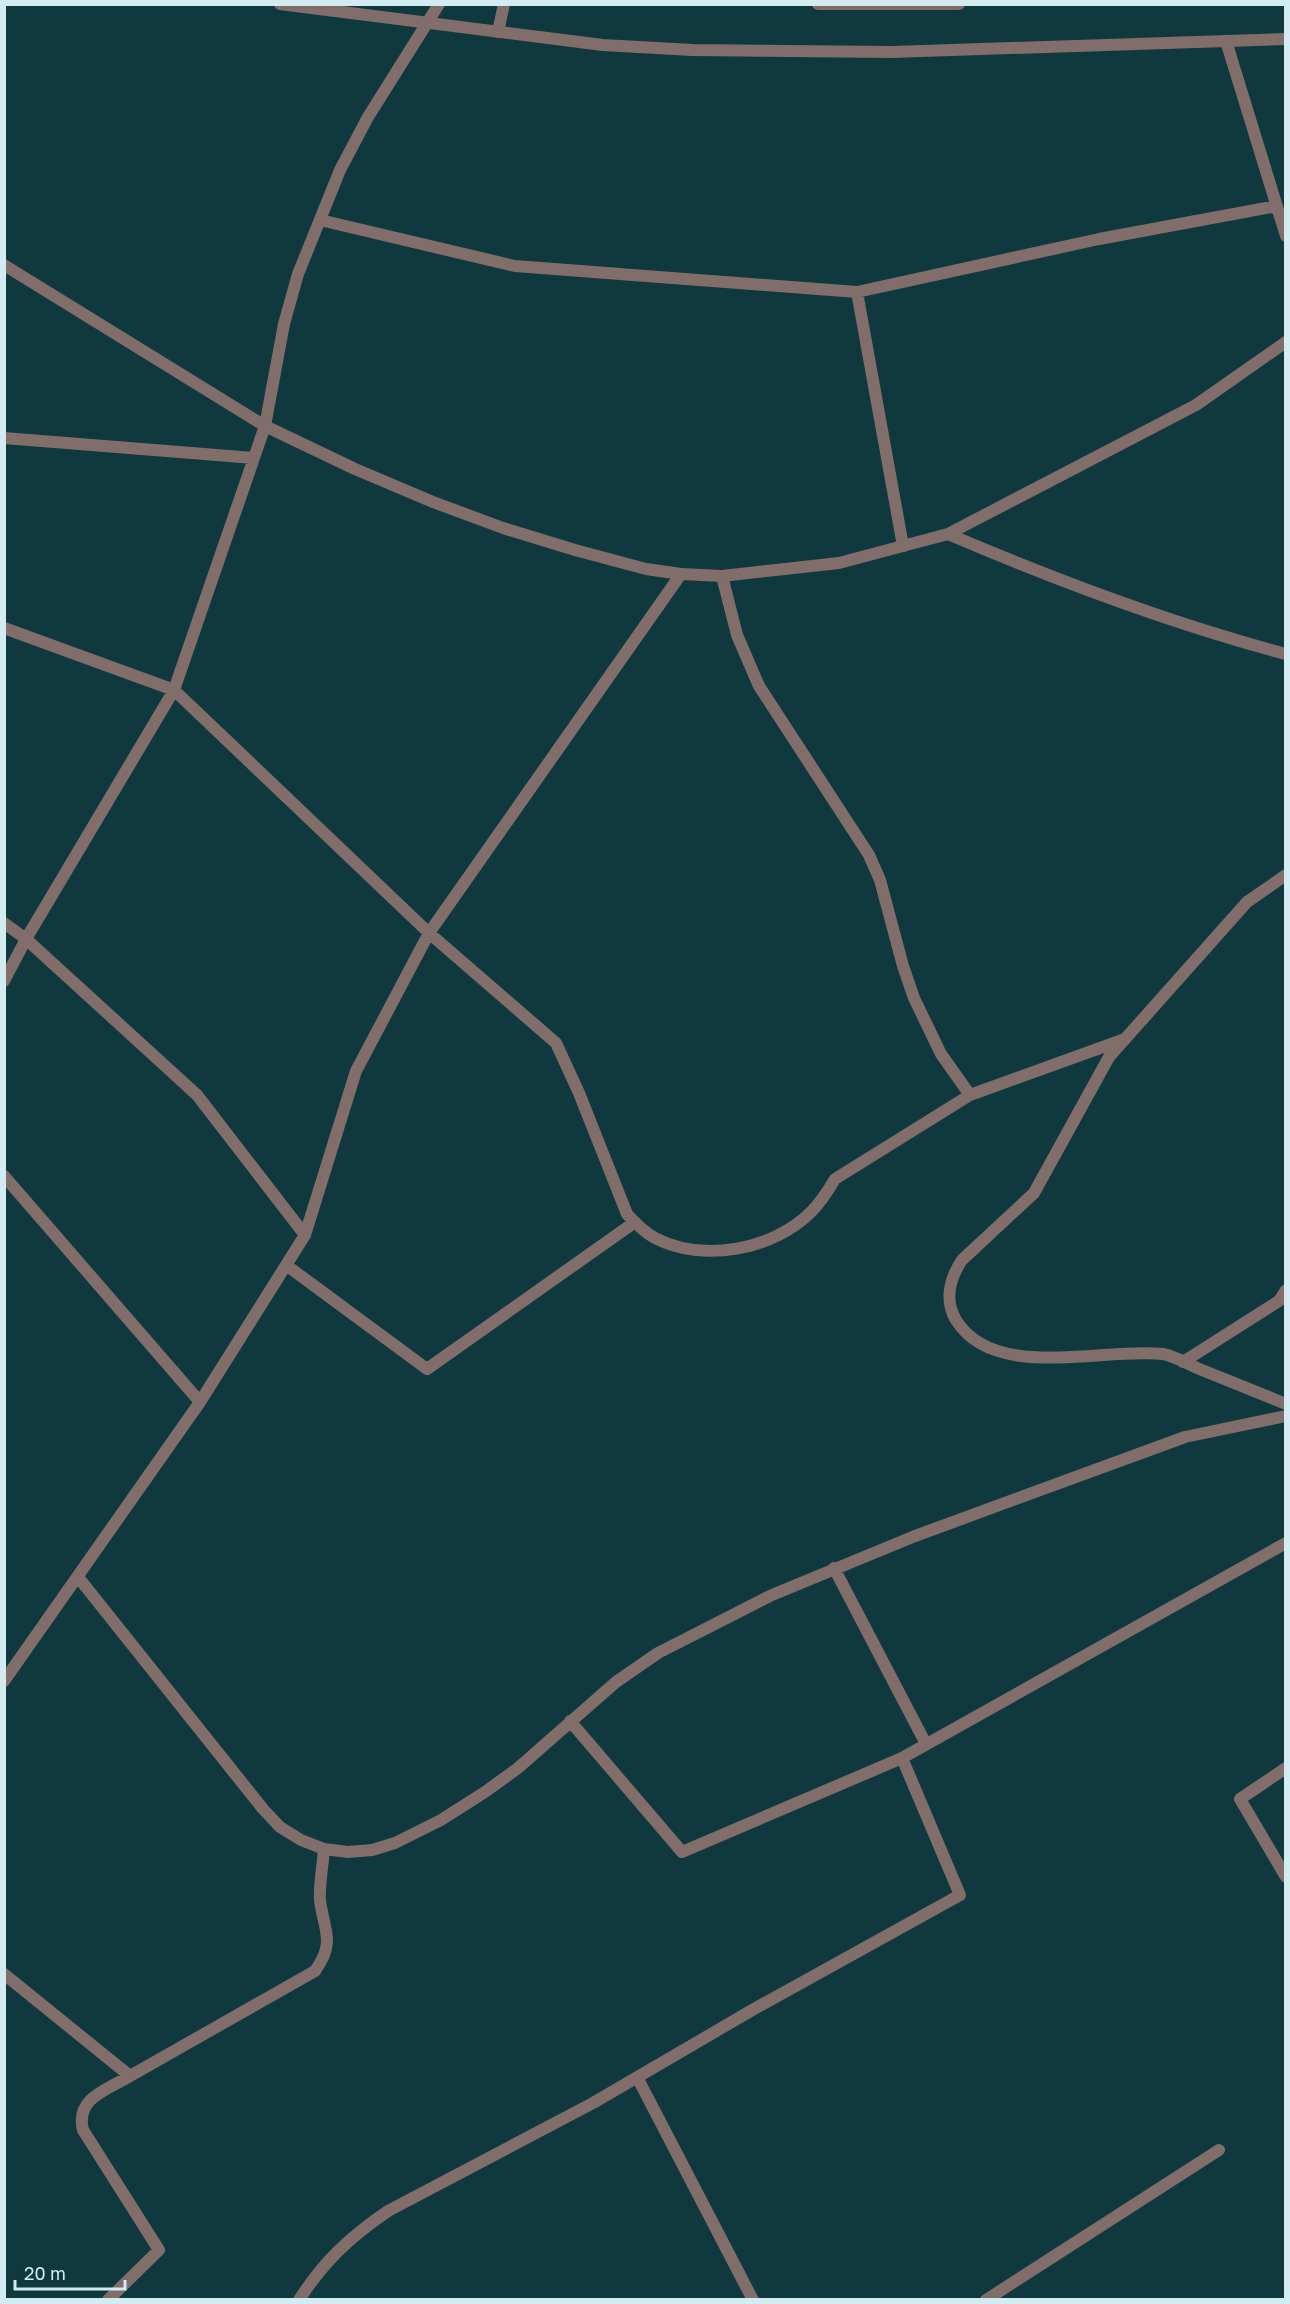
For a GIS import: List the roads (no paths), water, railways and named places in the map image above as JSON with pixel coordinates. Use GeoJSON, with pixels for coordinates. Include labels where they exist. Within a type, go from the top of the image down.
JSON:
{"type":"FeatureCollection","features":[{"type":"Feature","properties":{"kind":"street"},"geometry":{"type":"LineString","coordinates":[[280,4],[603,45],[781,52],[892,52],[1286,39]]}},
{"type":"Feature","properties":{"kind":"street"},"geometry":{"type":"LineString","coordinates":[[4,981],[26,939],[174,690],[266,426],[284,324],[298,274],[340,170],[368,117],[439,4]]}},
{"type":"Feature","properties":{"kind":"street"},"geometry":{"type":"LineString","coordinates":[[498,32],[504,4]]}},
{"type":"Feature","properties":{"kind":"street"},"geometry":{"type":"LineString","coordinates":[[818,4],[959,4]]}},
{"type":"Feature","properties":{"kind":"street"},"geometry":{"type":"LineString","coordinates":[[1226,41],[1286,236]]}},
{"type":"Feature","properties":{"kind":"street"},"geometry":{"type":"LineString","coordinates":[[320,219],[515,266],[858,292],[1099,238],[1277,206]]}},
{"type":"Feature","properties":{"kind":"street"},"geometry":{"type":"LineString","coordinates":[[4,265],[266,426],[364,474],[503,528],[646,569],[681,574],[722,576],[839,563],[948,534],[1196,405],[1286,342]]}},
{"type":"Feature","properties":{"kind":"street"},"geometry":{"type":"LineString","coordinates":[[858,292],[903,546]]}},
{"type":"Feature","properties":{"kind":"street"},"geometry":{"type":"LineString","coordinates":[[4,438],[254,458]]}},
{"type":"Feature","properties":{"kind":"street"},"geometry":{"type":"LineString","coordinates":[[948,534],[1037,572],[1128,606],[1224,638],[1286,654]]}},
{"type":"Feature","properties":{"kind":"street"},"geometry":{"type":"LineString","coordinates":[[4,1681],[200,1402],[305,1234],[356,1071],[429,933],[681,574]]}},
{"type":"Feature","properties":{"kind":"street"},"geometry":{"type":"LineString","coordinates":[[722,576],[738,635],[759,686],[869,855],[889,906],[896,944],[914,998],[941,1054],[970,1095]]}},
{"type":"Feature","properties":{"kind":"street"},"geometry":{"type":"LineString","coordinates":[[4,628],[174,690],[429,933],[556,1042],[579,1093],[627,1214],[654,1237],[670,1245],[691,1249],[733,1249],[755,1245],[794,1226],[810,1213],[835,1179],[970,1095],[1125,1039]]}},
{"type":"Feature","properties":{"kind":"street"},"geometry":{"type":"LineString","coordinates":[[1286,875],[1247,902],[1109,1057],[1034,1193],[962,1260],[954,1273],[950,1287],[953,1315],[968,1336],[987,1347],[1010,1355],[1027,1357],[1164,1354],[1286,1404]]}},
{"type":"Feature","properties":{"kind":"street"},"geometry":{"type":"LineString","coordinates":[[4,923],[26,939],[196,1095],[305,1234]]}},
{"type":"Feature","properties":{"kind":"street"},"geometry":{"type":"LineString","coordinates":[[4,1176],[200,1402]]}},
{"type":"Feature","properties":{"kind":"street"},"geometry":{"type":"LineString","coordinates":[[286,1265],[427,1369],[635,1222]]}},
{"type":"Feature","properties":{"kind":"street"},"geometry":{"type":"LineString","coordinates":[[1183,1362],[1280,1301],[1286,1290]]}},
{"type":"Feature","properties":{"kind":"street"},"geometry":{"type":"LineString","coordinates":[[78,1577],[263,1809],[280,1827],[301,1840],[324,1849],[348,1852],[372,1850],[395,1843],[441,1820],[485,1792],[518,1768],[616,1682],[658,1653],[772,1595],[926,1532],[1185,1437],[1286,1416]]}},
{"type":"Feature","properties":{"kind":"street"},"geometry":{"type":"LineString","coordinates":[[570,1721],[682,1852],[902,1758],[1286,1543]]}},
{"type":"Feature","properties":{"kind":"street"},"geometry":{"type":"LineString","coordinates":[[834,1568],[926,1744]]}},
{"type":"Feature","properties":{"kind":"street"},"geometry":{"type":"LineString","coordinates":[[299,2300],[332,2256],[358,2231],[387,2211],[471,2169],[637,2078],[754,2009],[960,1895],[902,1758]]}},
{"type":"Feature","properties":{"kind":"street"},"geometry":{"type":"LineString","coordinates":[[1286,1768],[1240,1799],[1286,1877]]}},
{"type":"Feature","properties":{"kind":"street"},"geometry":{"type":"LineString","coordinates":[[108,2300],[159,2250],[82,2130],[84,2106],[87,2101],[315,1971],[324,1958],[328,1944],[320,1899],[324,1849]]}},
{"type":"Feature","properties":{"kind":"street"},"geometry":{"type":"LineString","coordinates":[[4,1974],[130,2076]]}},
{"type":"Feature","properties":{"kind":"street"},"geometry":{"type":"LineString","coordinates":[[637,2078],[753,2300]]}},
{"type":"Feature","properties":{"kind":"street"},"geometry":{"type":"LineString","coordinates":[[986,2300],[1218,2150]]}}]}
